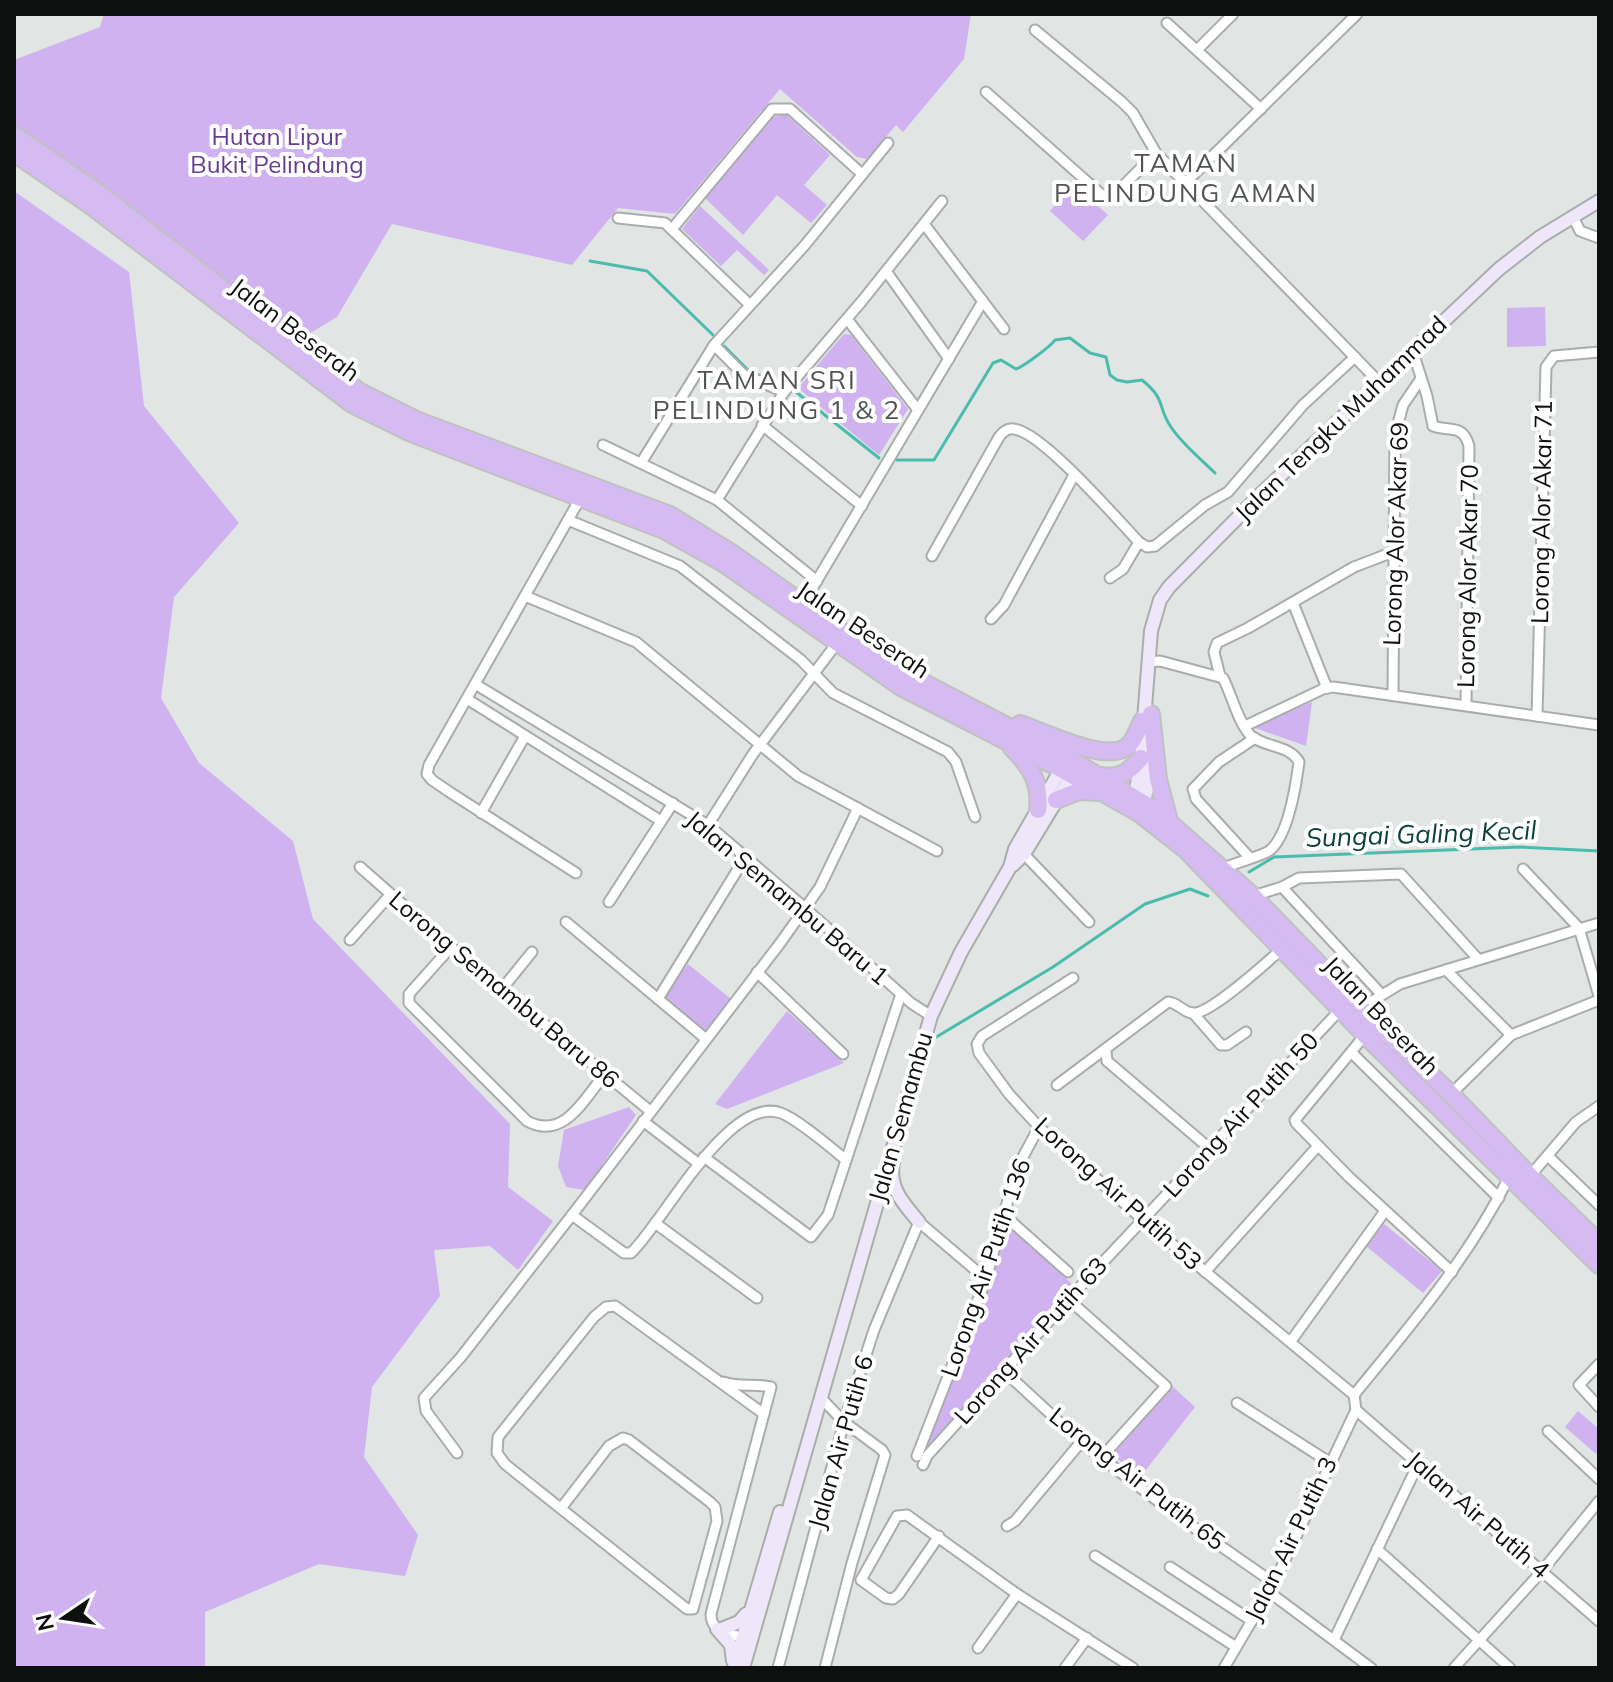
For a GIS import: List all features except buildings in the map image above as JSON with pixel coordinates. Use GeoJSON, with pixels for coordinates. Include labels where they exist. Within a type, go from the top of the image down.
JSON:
{"type":"FeatureCollection","features":[{"type":"Feature","properties":{"kind":"highway","name":"Jalan Beserah"},"geometry":{"type":"LineString","coordinates":[[14,135],[97,192],[360,392],[416,420],[670,515],[730,552],[874,654],[1070,766],[1108,794],[1169,821],[1253,896],[1361,1008],[1599,1243]]}},
{"type":"Feature","properties":{"kind":"highway","name":"Jalan Beserah"},"geometry":{"type":"LineString","coordinates":[[14,153],[90,205],[352,404],[411,433],[654,525],[744,577],[901,687],[1003,739],[1100,776],[1185,849],[1508,1179],[1599,1265]]}},
{"type":"Feature","properties":{"kind":"highway"},"geometry":{"type":"LineString","coordinates":[[909,675],[1014,721],[1094,750],[1113,752],[1129,745],[1147,718]]}},
{"type":"Feature","properties":{"kind":"highway"},"geometry":{"type":"LineString","coordinates":[[1147,718],[1169,821]]}},
{"type":"Feature","properties":{"kind":"highway"},"geometry":{"type":"LineString","coordinates":[[1003,739],[1034,776],[1039,796],[1038,810]]}},
{"type":"Feature","properties":{"kind":"highway"},"geometry":{"type":"LineString","coordinates":[[1100,776],[1112,778],[1125,774],[1141,758]]}},
{"type":"Feature","properties":{"kind":"highway"},"geometry":{"type":"LineString","coordinates":[[1056,800],[1085,790],[1108,794]]}},
{"type":"Feature","properties":{"kind":"main road","name":"Jalan Tengku Muhammad"},"geometry":{"type":"LineString","coordinates":[[1137,805],[1147,718],[1148,662],[1155,614],[1169,587],[1263,492],[1499,269],[1540,237],[1599,201]]}},
{"type":"Feature","properties":{"kind":"main road","name":"Jalan Tengku Muhammad"},"geometry":{"type":"LineString","coordinates":[[1137,805],[1147,718]]}},
{"type":"Feature","properties":{"kind":"main road","name":"Jalan Semambu"},"geometry":{"type":"LineString","coordinates":[[733,1668],[747,1634],[822,1399],[931,1016],[961,952],[1020,851],[1056,800],[1070,766]]}},
{"type":"Feature","properties":{"kind":"main road","name":"Jalan Semambu"},"geometry":{"type":"LineString","coordinates":[[1020,851],[1038,810],[1070,766]]}},
{"type":"Feature","properties":{"kind":"main road"},"geometry":{"type":"LineString","coordinates":[[901,1115],[891,1171],[892,1183],[896,1194],[919,1222]]}},
{"type":"Feature","properties":{"kind":"main road","name":"Jalan Semambu"},"geometry":{"type":"LineString","coordinates":[[743,1668],[754,1601],[812,1403],[825,1381]]}},
{"type":"Feature","properties":{"kind":"main road"},"geometry":{"type":"LineString","coordinates":[[733,1668],[731,1645],[718,1630],[739,1622],[754,1601]]}},
{"type":"Feature","properties":{"kind":"street"},"geometry":{"type":"LineString","coordinates":[[1197,50],[1233,14]]}},
{"type":"Feature","properties":{"kind":"street"},"geometry":{"type":"LineString","coordinates":[[1185,183],[1357,14]]}},
{"type":"Feature","properties":{"kind":"street"},"geometry":{"type":"LineString","coordinates":[[1167,23],[1261,109]]}},
{"type":"Feature","properties":{"kind":"street"},"geometry":{"type":"LineString","coordinates":[[1035,30],[1133,113],[1156,153],[1379,382]]}},
{"type":"Feature","properties":{"kind":"street"},"geometry":{"type":"LineString","coordinates":[[986,92],[1108,197],[1115,194],[1156,153]]}},
{"type":"Feature","properties":{"kind":"street"},"geometry":{"type":"LineString","coordinates":[[672,229],[772,109],[790,109],[862,174]]}},
{"type":"Feature","properties":{"kind":"street"},"geometry":{"type":"LineString","coordinates":[[641,463],[714,345],[805,245],[888,143]]}},
{"type":"Feature","properties":{"kind":"street"},"geometry":{"type":"LineString","coordinates":[[717,500],[784,392],[942,201]]}},
{"type":"Feature","properties":{"kind":"street"},"geometry":{"type":"LineString","coordinates":[[1573,217],[1580,231],[1599,238]]}},
{"type":"Feature","properties":{"kind":"street"},"geometry":{"type":"LineString","coordinates":[[618,218],[665,223],[750,305]]}},
{"type":"Feature","properties":{"kind":"street"},"geometry":{"type":"LineString","coordinates":[[924,224],[1004,329]]}},
{"type":"Feature","properties":{"kind":"street"},"geometry":{"type":"LineString","coordinates":[[886,271],[949,359]]}},
{"type":"Feature","properties":{"kind":"street"},"geometry":{"type":"LineString","coordinates":[[803,604],[983,301]]}},
{"type":"Feature","properties":{"kind":"street"},"geometry":{"type":"LineString","coordinates":[[847,319],[918,410]]}},
{"type":"Feature","properties":{"kind":"street"},"geometry":{"type":"LineString","coordinates":[[714,345],[743,374],[784,392]]}},
{"type":"Feature","properties":{"kind":"street"},"geometry":{"type":"LineString","coordinates":[[1412,349],[1420,380]]}},
{"type":"Feature","properties":{"kind":"street","name":"Lorong Alor Akar 71"},"geometry":{"type":"LineString","coordinates":[[1537,716],[1546,367],[1554,356],[1599,352]]}},
{"type":"Feature","properties":{"kind":"street"},"geometry":{"type":"LineString","coordinates":[[932,556],[999,437],[1004,431],[1016,429],[1042,444],[1139,542],[1147,547],[1155,546],[1205,505],[1228,492],[1303,405],[1355,357]]}},
{"type":"Feature","properties":{"kind":"street","name":"Lorong Alor Akar 70"},"geometry":{"type":"LineString","coordinates":[[1420,380],[1433,426],[1459,430],[1464,433],[1469,446],[1466,705]]}},
{"type":"Feature","properties":{"kind":"street","name":"Lorong Alor Akar 69"},"geometry":{"type":"LineString","coordinates":[[1393,695],[1396,422],[1409,394],[1420,380]]}},
{"type":"Feature","properties":{"kind":"street"},"geometry":{"type":"LineString","coordinates":[[762,425],[862,506]]}},
{"type":"Feature","properties":{"kind":"street"},"geometry":{"type":"LineString","coordinates":[[603,445],[717,500],[817,581]]}},
{"type":"Feature","properties":{"kind":"street"},"geometry":{"type":"LineString","coordinates":[[991,619],[1004,605],[1074,475]]}},
{"type":"Feature","properties":{"kind":"street"},"geometry":{"type":"LineString","coordinates":[[576,873],[481,813],[427,774],[429,765],[582,496]]}},
{"type":"Feature","properties":{"kind":"street"},"geometry":{"type":"LineString","coordinates":[[568,520],[680,566],[801,660],[833,693],[953,756],[975,817]]}},
{"type":"Feature","properties":{"kind":"street"},"geometry":{"type":"LineString","coordinates":[[1110,578],[1123,569],[1139,542]]}},
{"type":"Feature","properties":{"kind":"street"},"geometry":{"type":"LineString","coordinates":[[1221,869],[1264,853],[1281,839],[1299,766],[1293,754],[1255,738],[1245,726],[1220,676],[1214,652],[1217,643],[1354,567],[1393,552]]}},
{"type":"Feature","properties":{"kind":"street"},"geometry":{"type":"LineString","coordinates":[[525,596],[636,642],[809,783],[937,851]]}},
{"type":"Feature","properties":{"kind":"street"},"geometry":{"type":"LineString","coordinates":[[1293,603],[1327,688]]}},
{"type":"Feature","properties":{"kind":"street"},"geometry":{"type":"LineString","coordinates":[[708,825],[760,746],[837,643]]}},
{"type":"Feature","properties":{"kind":"street"},"geometry":{"type":"LineString","coordinates":[[1148,662],[1160,661],[1220,676]]}},
{"type":"Feature","properties":{"kind":"street","name":"Jalan Semambu Baru 1"},"geometry":{"type":"LineString","coordinates":[[475,684],[708,825],[901,994],[931,1016]]}},
{"type":"Feature","properties":{"kind":"street"},"geometry":{"type":"LineString","coordinates":[[1245,726],[1327,688],[1599,725]]}},
{"type":"Feature","properties":{"kind":"street"},"geometry":{"type":"LineString","coordinates":[[467,699],[661,821]]}},
{"type":"Feature","properties":{"kind":"street"},"geometry":{"type":"LineString","coordinates":[[481,813],[525,736]]}},
{"type":"Feature","properties":{"kind":"street"},"geometry":{"type":"LineString","coordinates":[[1249,857],[1193,793],[1197,783],[1219,762],[1255,738]]}},
{"type":"Feature","properties":{"kind":"street"},"geometry":{"type":"LineString","coordinates":[[609,902],[673,803]]}},
{"type":"Feature","properties":{"kind":"street"},"geometry":{"type":"LineString","coordinates":[[457,1453],[426,1411],[424,1398],[461,1357],[572,1215],[805,908],[820,887],[858,808]]}},
{"type":"Feature","properties":{"kind":"street"},"geometry":{"type":"LineString","coordinates":[[1020,851],[1089,922]]}},
{"type":"Feature","properties":{"kind":"street"},"geometry":{"type":"LineString","coordinates":[[658,999],[746,856]]}},
{"type":"Feature","properties":{"kind":"street","name":"Lorong Semambu Baru 86"},"geometry":{"type":"LineString","coordinates":[[360,867],[451,947],[650,1111]]}},
{"type":"Feature","properties":{"kind":"street"},"geometry":{"type":"LineString","coordinates":[[1451,1094],[1511,1035],[1599,998],[1579,928],[1523,869]]}},
{"type":"Feature","properties":{"kind":"street"},"geometry":{"type":"LineString","coordinates":[[1253,896],[1299,878],[1401,874],[1478,959]]}},
{"type":"Feature","properties":{"kind":"street"},"geometry":{"type":"LineString","coordinates":[[1282,887],[1381,994]]}},
{"type":"Feature","properties":{"kind":"street"},"geometry":{"type":"LineString","coordinates":[[350,940],[390,895]]}},
{"type":"Feature","properties":{"kind":"street"},"geometry":{"type":"LineString","coordinates":[[566,922],[706,1039]]}},
{"type":"Feature","properties":{"kind":"street"},"geometry":{"type":"LineString","coordinates":[[1361,1008],[1400,984],[1599,923]]}},
{"type":"Feature","properties":{"kind":"street"},"geometry":{"type":"LineString","coordinates":[[451,947],[409,994],[410,1004],[527,1121],[545,1128],[558,1126],[605,1074]]}},
{"type":"Feature","properties":{"kind":"street"},"geometry":{"type":"LineString","coordinates":[[1193,1013],[1242,984],[1283,948]]}},
{"type":"Feature","properties":{"kind":"street"},"geometry":{"type":"LineString","coordinates":[[502,989],[532,952]]}},
{"type":"Feature","properties":{"kind":"street"},"geometry":{"type":"LineString","coordinates":[[1446,970],[1511,1035]]}},
{"type":"Feature","properties":{"kind":"street"},"geometry":{"type":"LineString","coordinates":[[757,972],[843,1054]]}},
{"type":"Feature","properties":{"kind":"street","name":"Lorong Air Putih 53"},"geometry":{"type":"LineString","coordinates":[[1073,978],[982,1036],[977,1044],[979,1053],[1009,1094],[1039,1127],[1143,1220],[1354,1395]]}},
{"type":"Feature","properties":{"kind":"street"},"geometry":{"type":"LineString","coordinates":[[643,1121],[811,1237],[828,1215],[901,994]]}},
{"type":"Feature","properties":{"kind":"street"},"geometry":{"type":"LineString","coordinates":[[1057,1085],[1171,1001],[1193,1013],[1221,1045],[1227,1045],[1246,1032]]}},
{"type":"Feature","properties":{"kind":"street","name":"Lorong Air Putih 50"},"geometry":{"type":"LineString","coordinates":[[1143,1220],[1340,1010]]}},
{"type":"Feature","properties":{"kind":"street"},"geometry":{"type":"LineString","coordinates":[[1365,1035],[1295,1120],[1317,1147],[1452,1272]]}},
{"type":"Feature","properties":{"kind":"street"},"geometry":{"type":"LineString","coordinates":[[1106,1051],[1107,1061],[1209,1148]]}},
{"type":"Feature","properties":{"kind":"street"},"geometry":{"type":"LineString","coordinates":[[1352,1053],[1499,1198]]}},
{"type":"Feature","properties":{"kind":"street"},"geometry":{"type":"LineString","coordinates":[[1530,1176],[1576,1122],[1599,1106]]}},
{"type":"Feature","properties":{"kind":"street"},"geometry":{"type":"LineString","coordinates":[[572,1215],[628,1254],[634,1251],[720,1138],[740,1123],[775,1112],[788,1116],[846,1160]]}},
{"type":"Feature","properties":{"kind":"street","name":"Lorong Air Putih 136"},"geometry":{"type":"LineString","coordinates":[[920,1460],[986,1279],[1017,1168],[1039,1127]]}},
{"type":"Feature","properties":{"kind":"street"},"geometry":{"type":"LineString","coordinates":[[1205,1272],[1317,1147]]}},
{"type":"Feature","properties":{"kind":"street"},"geometry":{"type":"LineString","coordinates":[[1548,1156],[1599,1205]]}},
{"type":"Feature","properties":{"kind":"street"},"geometry":{"type":"LineString","coordinates":[[1356,1410],[1354,1395],[1452,1272],[1508,1179]]}},
{"type":"Feature","properties":{"kind":"street"},"geometry":{"type":"LineString","coordinates":[[1291,1341],[1385,1211]]}},
{"type":"Feature","properties":{"kind":"street"},"geometry":{"type":"LineString","coordinates":[[1004,1215],[1068,1272]]}},
{"type":"Feature","properties":{"kind":"street","name":"Lorong Air Putih 63"},"geometry":{"type":"LineString","coordinates":[[920,1460],[927,1456],[1143,1220]]}},
{"type":"Feature","properties":{"kind":"street"},"geometry":{"type":"LineString","coordinates":[[919,1222],[986,1279]]}},
{"type":"Feature","properties":{"kind":"street","name":"Jalan Air Putih 6"},"geometry":{"type":"LineString","coordinates":[[778,1668],[844,1422],[874,1330],[919,1222]]}},
{"type":"Feature","properties":{"kind":"street"},"geometry":{"type":"LineString","coordinates":[[655,1223],[757,1298]]}},
{"type":"Feature","properties":{"kind":"street"},"geometry":{"type":"LineString","coordinates":[[1068,1299],[1166,1386],[1101,1458]]}},
{"type":"Feature","properties":{"kind":"street"},"geometry":{"type":"LineString","coordinates":[[562,1507],[609,1446],[623,1438],[710,1502],[715,1507],[717,1521],[693,1609],[687,1609],[505,1464],[497,1453],[496,1442],[602,1309],[615,1306],[764,1414]]}},
{"type":"Feature","properties":{"kind":"street"},"geometry":{"type":"LineString","coordinates":[[1599,1364],[1579,1385],[1599,1407]]}},
{"type":"Feature","properties":{"kind":"street","name":"Lorong Air Putih 65"},"geometry":{"type":"LineString","coordinates":[[1004,1371],[1081,1442],[1271,1587],[1371,1668]]}},
{"type":"Feature","properties":{"kind":"street"},"geometry":{"type":"LineString","coordinates":[[720,1381],[737,1386],[756,1384],[771,1387],[711,1614],[713,1625],[718,1630],[747,1634]]}},
{"type":"Feature","properties":{"kind":"street"},"geometry":{"type":"LineString","coordinates":[[822,1399],[844,1422],[885,1455],[825,1668]]}},
{"type":"Feature","properties":{"kind":"street"},"geometry":{"type":"LineString","coordinates":[[1237,1403],[1329,1462]]}},
{"type":"Feature","properties":{"kind":"street","name":"Jalan Air Putih 3"},"geometry":{"type":"LineString","coordinates":[[1228,1667],[1236,1647],[1271,1587],[1356,1410]]}},
{"type":"Feature","properties":{"kind":"street","name":"Jalan Air Putih 4"},"geometry":{"type":"LineString","coordinates":[[1356,1410],[1599,1621]]}},
{"type":"Feature","properties":{"kind":"street"},"geometry":{"type":"LineString","coordinates":[[1548,1431],[1599,1479]]}},
{"type":"Feature","properties":{"kind":"street"},"geometry":{"type":"LineString","coordinates":[[1007,1526],[1015,1521],[1081,1442]]}},
{"type":"Feature","properties":{"kind":"street"},"geometry":{"type":"LineString","coordinates":[[1334,1640],[1419,1462]]}},
{"type":"Feature","properties":{"kind":"street"},"geometry":{"type":"LineString","coordinates":[[1454,1668],[1542,1571],[1599,1501]]}},
{"type":"Feature","properties":{"kind":"street"},"geometry":{"type":"LineString","coordinates":[[841,1605],[861,1580],[897,1516],[907,1515],[1017,1594],[1133,1668]]}},
{"type":"Feature","properties":{"kind":"street"},"geometry":{"type":"LineString","coordinates":[[861,1580],[890,1600],[899,1594],[939,1536]]}},
{"type":"Feature","properties":{"kind":"street"},"geometry":{"type":"LineString","coordinates":[[1377,1549],[1510,1668]]}},
{"type":"Feature","properties":{"kind":"street"},"geometry":{"type":"LineString","coordinates":[[1095,1556],[1236,1647]]}},
{"type":"Feature","properties":{"kind":"street"},"geometry":{"type":"LineString","coordinates":[[1170,1567],[1252,1621]]}},
{"type":"Feature","properties":{"kind":"street"},"geometry":{"type":"LineString","coordinates":[[978,1648],[1017,1594]]}},
{"type":"Feature","properties":{"kind":"street"},"geometry":{"type":"LineString","coordinates":[[1065,1668],[1087,1638]]}},
{"type":"Feature","properties":{"kind":"green space","name":"Hutan Lipur Bukit Pelindung"},"geometry":{"type":"Polygon","coordinates":[[[104,14],[971,14],[964,59],[903,132],[896,125],[867,159],[857,157],[780,89],[675,214],[618,208],[572,265],[392,224],[337,317],[312,332],[294,332],[14,129],[14,60],[100,27],[104,14]]]}},
{"type":"Feature","properties":{"kind":"green space"},"geometry":{"type":"Polygon","coordinates":[[[787,115],[830,155],[804,185],[827,205],[811,223],[777,195],[743,235],[705,198],[771,118],[787,115]]]}},
{"type":"Feature","properties":{"kind":"green space"},"geometry":{"type":"Polygon","coordinates":[[[1073,184],[1108,215],[1083,241],[1050,211],[1073,184]]]}},
{"type":"Feature","properties":{"kind":"green space"},"geometry":{"type":"Polygon","coordinates":[[[14,191],[129,272],[144,406],[239,523],[174,597],[161,698],[199,763],[293,841],[313,919],[510,1124],[508,1187],[553,1221],[518,1270],[490,1246],[434,1250],[440,1296],[372,1387],[364,1457],[418,1535],[405,1576],[319,1564],[205,1612],[205,1668],[14,1668],[14,191]]]}},
{"type":"Feature","properties":{"kind":"green space"},"geometry":{"type":"Polygon","coordinates":[[[700,206],[769,270],[764,275],[737,250],[721,266],[682,229],[700,206]]]}},
{"type":"Feature","properties":{"kind":"green space"},"geometry":{"type":"Polygon","coordinates":[[[1545,307],[1546,346],[1507,347],[1507,308],[1545,307]]]}},
{"type":"Feature","properties":{"kind":"green space"},"geometry":{"type":"Polygon","coordinates":[[[844,334],[851,335],[908,409],[879,455],[798,388],[844,334]]]}},
{"type":"Feature","properties":{"kind":"green space"},"geometry":{"type":"Polygon","coordinates":[[[1312,702],[1306,746],[1252,727],[1312,702]]]}},
{"type":"Feature","properties":{"kind":"green space"},"geometry":{"type":"Polygon","coordinates":[[[688,964],[731,999],[704,1033],[661,998],[688,964]]]}},
{"type":"Feature","properties":{"kind":"green space"},"geometry":{"type":"Polygon","coordinates":[[[787,1011],[844,1063],[727,1109],[715,1104],[787,1011]]]}},
{"type":"Feature","properties":{"kind":"green space"},"geometry":{"type":"Polygon","coordinates":[[[629,1107],[636,1115],[585,1190],[566,1187],[558,1166],[564,1130],[629,1107]]]}},
{"type":"Feature","properties":{"kind":"green space"},"geometry":{"type":"Polygon","coordinates":[[[1384,1224],[1442,1271],[1423,1293],[1366,1246],[1384,1224]]]}},
{"type":"Feature","properties":{"kind":"green space"},"geometry":{"type":"Polygon","coordinates":[[[1010,1227],[1072,1284],[918,1459],[1010,1227]]]}},
{"type":"Feature","properties":{"kind":"green space"},"geometry":{"type":"Polygon","coordinates":[[[1172,1386],[1195,1407],[1141,1476],[1109,1453],[1172,1386]]]}},
{"type":"Feature","properties":{"kind":"green space"},"geometry":{"type":"Polygon","coordinates":[[[1578,1411],[1599,1429],[1599,1451],[1596,1454],[1565,1427],[1578,1411]]]}},
{"type":"Feature","properties":{"kind":"waterway"},"geometry":{"type":"LineString","coordinates":[[590,261],[647,271],[713,335]]}},
{"type":"Feature","properties":{"kind":"waterway"},"geometry":{"type":"LineString","coordinates":[[897,460],[934,460],[993,363],[1001,360],[1016,369],[1055,340],[1070,338],[1090,353],[1106,357],[1110,375],[1117,380],[1142,380],[1150,387],[1175,433],[1215,473]]}},
{"type":"Feature","properties":{"kind":"waterway"},"geometry":{"type":"LineString","coordinates":[[724,346],[749,371],[780,384]]}},
{"type":"Feature","properties":{"kind":"waterway"},"geometry":{"type":"LineString","coordinates":[[796,392],[879,458]]}},
{"type":"Feature","properties":{"kind":"waterway","name":"Sungai Galing Kecil"},"geometry":{"type":"LineString","coordinates":[[1249,872],[1274,857],[1520,847],[1599,851]]}},
{"type":"Feature","properties":{"kind":"waterway","name":"Sungai Galing Kecil"},"geometry":{"type":"LineString","coordinates":[[933,1039],[1053,967],[1145,904],[1190,889],[1208,896]]}},
{"type":"Feature","properties":{"kind":"district","name":"TAMAN PELINDUNG AMAN"},"geometry":{"type":"Point","coordinates":[1186,178]}},
{"type":"Feature","properties":{"kind":"district","name":"TAMAN SRI PELINDUNG 1 & 2"},"geometry":{"type":"Point","coordinates":[777,395]}}]}
